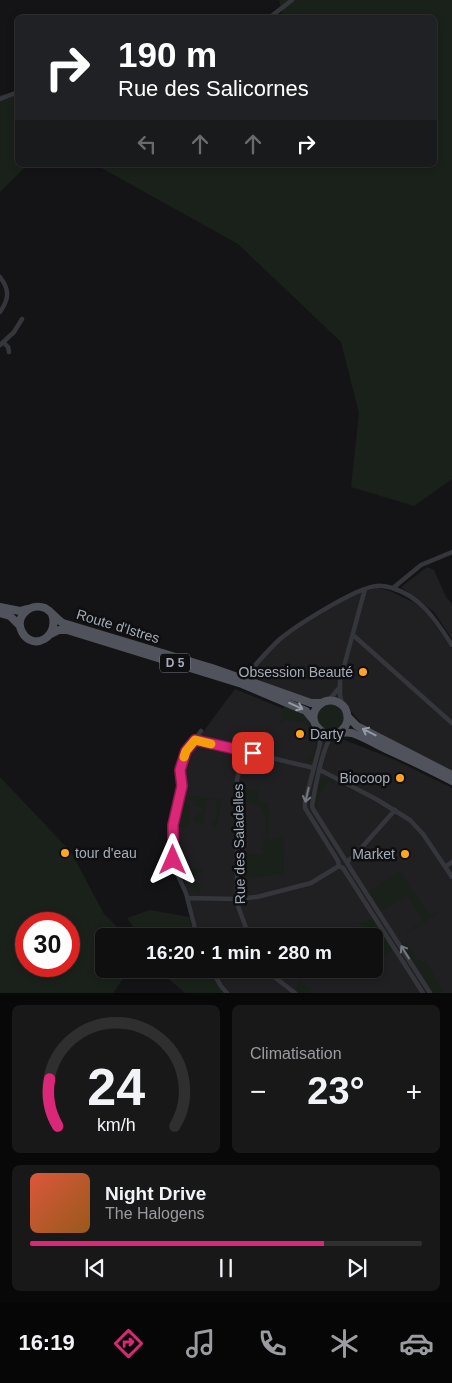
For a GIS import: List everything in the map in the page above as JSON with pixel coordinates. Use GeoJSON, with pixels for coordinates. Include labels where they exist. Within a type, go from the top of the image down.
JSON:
{"type":"FeatureCollection","features":[{"type":"Feature","properties":{"kind":"main road"},"geometry":{"type":"LineString","coordinates":[[0,607],[20,611],[32,607],[44,607],[52,614],[54,628],[51,634],[43,640],[32,640],[26,637],[20,626],[10,616],[0,613]]}},
{"type":"Feature","properties":{"kind":"main road"},"geometry":{"type":"LineString","coordinates":[[20,626],[21,617],[27,609]]}},
{"type":"Feature","properties":{"kind":"main road","name":"Route d'Istres"},"geometry":{"type":"LineString","coordinates":[[52,614],[63,622],[244,679],[311,703],[321,704]]}},
{"type":"Feature","properties":{"kind":"main road","name":"Route d'Istres"},"geometry":{"type":"LineString","coordinates":[[51,634],[59,630],[67,630],[242,684],[306,711],[314,721]]}},
{"type":"Feature","properties":{"kind":"main road"},"geometry":{"type":"LineString","coordinates":[[336,734],[346,726],[348,717],[346,708],[342,704],[329,700],[316,709],[314,721],[324,733],[336,734],[352,733],[452,781]]}},
{"type":"Feature","properties":{"kind":"main road"},"geometry":{"type":"LineString","coordinates":[[348,717],[357,726],[452,775]]}},
{"type":"Feature","properties":{"kind":"street"},"geometry":{"type":"LineString","coordinates":[[273,15],[292,0]]}},
{"type":"Feature","properties":{"kind":"street"},"geometry":{"type":"LineString","coordinates":[[0,99],[15,93]]}},
{"type":"Feature","properties":{"kind":"street"},"geometry":{"type":"LineString","coordinates":[[0,277],[8,291],[8,298],[0,312]]}},
{"type":"Feature","properties":{"kind":"street"},"geometry":{"type":"LineString","coordinates":[[9,352],[8,347],[2,344],[14,332],[22,319]]}},
{"type":"Feature","properties":{"kind":"street"},"geometry":{"type":"LineString","coordinates":[[393,588],[421,565],[452,552]]}},
{"type":"Feature","properties":{"kind":"street"},"geometry":{"type":"LineString","coordinates":[[244,679],[280,640],[304,622],[345,598],[377,586],[393,588],[416,600],[428,610],[452,645]]}},
{"type":"Feature","properties":{"kind":"street"},"geometry":{"type":"LineString","coordinates":[[329,700],[339,688],[365,590]]}},
{"type":"Feature","properties":{"kind":"street"},"geometry":{"type":"LineString","coordinates":[[353,635],[452,723]]}},
{"type":"Feature","properties":{"kind":"street"},"geometry":{"type":"LineString","coordinates":[[339,688],[342,704]]}},
{"type":"Feature","properties":{"kind":"street"},"geometry":{"type":"LineString","coordinates":[[320,730],[320,744],[305,808],[423,993]]}},
{"type":"Feature","properties":{"kind":"street"},"geometry":{"type":"LineString","coordinates":[[195,928],[188,898],[173,860],[173,825],[182,793],[180,770],[186,751],[201,731]]}},
{"type":"Feature","properties":{"kind":"street"},"geometry":{"type":"LineString","coordinates":[[336,734],[330,738],[320,770],[313,809],[430,993]]}},
{"type":"Feature","properties":{"kind":"street"},"geometry":{"type":"LineString","coordinates":[[195,740],[314,768]]}},
{"type":"Feature","properties":{"kind":"street","name":"Rue des Saladelles"},"geometry":{"type":"LineString","coordinates":[[244,752],[237,780],[237,899],[246,928]]}},
{"type":"Feature","properties":{"kind":"street"},"geometry":{"type":"LineString","coordinates":[[320,770],[339,778],[410,820],[423,834],[452,876]]}},
{"type":"Feature","properties":{"kind":"street"},"geometry":{"type":"LineString","coordinates":[[188,898],[237,899],[257,897],[305,885],[355,855],[394,810]]}},
{"type":"Feature","properties":{"kind":"street"},"geometry":{"type":"LineString","coordinates":[[340,865],[346,861]]}},
{"type":"Feature","properties":{"kind":"street"},"geometry":{"type":"LineString","coordinates":[[445,867],[452,862]]}},
{"type":"Feature","properties":{"kind":"street"},"geometry":{"type":"LineString","coordinates":[[216,978],[227,993]]}},
{"type":"Feature","properties":{"kind":"street"},"geometry":{"type":"LineString","coordinates":[[276,978],[295,993]]}},
{"type":"Feature","properties":{"kind":"shaded area"},"geometry":{"type":"Polygon","coordinates":[[[279,0],[452,0],[452,479],[414,506],[351,487],[359,413],[341,342],[238,244],[100,167],[437,167],[437,15],[283,15],[279,0]]]}},
{"type":"Feature","properties":{"kind":"shaded area"},"geometry":{"type":"Polygon","coordinates":[[[15,93],[15,167],[25,167],[0,192],[0,95],[15,93]]]}},
{"type":"Feature","properties":{"kind":"shaded area"},"geometry":{"type":"Polygon","coordinates":[[[427,567],[434,570],[446,597],[452,604],[452,639],[434,612],[401,587],[427,567]]]}},
{"type":"Feature","properties":{"kind":"shaded area"},"geometry":{"type":"Polygon","coordinates":[[[378,588],[390,591],[415,603],[426,612],[452,648],[452,771],[362,724],[340,698],[311,701],[254,678],[253,670],[280,640],[346,599],[378,588]]]}},
{"type":"Feature","properties":{"kind":"shaded area"},"geometry":{"type":"Polygon","coordinates":[[[235,689],[301,716],[309,726],[393,759],[452,788],[452,993],[230,993],[218,978],[383,978],[383,928],[197,928],[189,894],[175,859],[175,822],[184,790],[182,771],[188,752],[235,689]]]}},
{"type":"Feature","properties":{"kind":"shaded area"},"geometry":{"type":"Polygon","coordinates":[[[331,703],[341,707],[345,717],[341,727],[331,731],[321,727],[317,717],[321,707],[331,703]]]}},
{"type":"Feature","properties":{"kind":"shaded area"},"geometry":{"type":"Polygon","coordinates":[[[284,705],[306,716],[319,741],[313,761],[305,762],[306,758],[309,759],[311,756],[315,746],[312,730],[309,729],[307,724],[285,719],[284,723],[280,722],[284,705]]]}},
{"type":"Feature","properties":{"kind":"shaded area"},"geometry":{"type":"Polygon","coordinates":[[[328,776],[355,790],[355,792],[335,781],[333,784],[328,781],[315,803],[319,806],[315,808],[314,803],[321,779],[328,776]]]}},
{"type":"Feature","properties":{"kind":"shaded area"},"geometry":{"type":"Polygon","coordinates":[[[0,777],[71,852],[104,914],[118,928],[95,928],[95,978],[124,978],[113,993],[0,993],[0,777]]]}},
{"type":"Feature","properties":{"kind":"shaded area"},"geometry":{"type":"Polygon","coordinates":[[[246,788],[259,791],[258,801],[269,803],[269,835],[265,834],[265,815],[262,808],[245,801],[246,788]]]}},
{"type":"Feature","properties":{"kind":"shaded area"},"geometry":{"type":"Polygon","coordinates":[[[185,795],[221,799],[218,825],[211,826],[211,820],[217,820],[216,801],[207,799],[203,823],[194,823],[193,818],[201,813],[203,808],[192,806],[192,804],[198,802],[186,799],[185,795]]]}},
{"type":"Feature","properties":{"kind":"shaded area"},"geometry":{"type":"Polygon","coordinates":[[[182,799],[189,804],[191,817],[188,827],[175,826],[182,799]]]}},
{"type":"Feature","properties":{"kind":"shaded area"},"geometry":{"type":"Polygon","coordinates":[[[283,836],[284,875],[241,879],[241,854],[262,853],[262,838],[272,839],[283,836]]]}},
{"type":"Feature","properties":{"kind":"shaded area"},"geometry":{"type":"Polygon","coordinates":[[[186,869],[203,869],[192,877],[199,888],[199,895],[190,884],[186,869]]]}},
{"type":"Feature","properties":{"kind":"shaded area"},"geometry":{"type":"Polygon","coordinates":[[[399,871],[430,916],[438,911],[439,913],[408,933],[408,937],[406,933],[420,923],[422,919],[408,896],[382,911],[369,891],[399,871]]]}},
{"type":"Feature","properties":{"kind":"shaded area"},"geometry":{"type":"Polygon","coordinates":[[[150,910],[189,917],[192,928],[134,928],[127,918],[150,910]]]}},
{"type":"Feature","properties":{"kind":"shaded area"},"geometry":{"type":"Polygon","coordinates":[[[372,918],[378,928],[356,928],[372,918]]]}},
{"type":"Feature","properties":{"kind":"shaded area"},"geometry":{"type":"Polygon","coordinates":[[[383,936],[392,950],[383,956],[383,936]]]}},
{"type":"Feature","properties":{"kind":"shaded area"},"geometry":{"type":"Polygon","coordinates":[[[406,943],[417,959],[427,963],[444,993],[434,993],[403,945],[406,943]]]}},
{"type":"Feature","properties":{"kind":"shaded area"},"geometry":{"type":"Polygon","coordinates":[[[168,978],[214,978],[225,993],[185,993],[168,978]]]}},
{"type":"Feature","properties":{"kind":"shaded area"},"geometry":{"type":"Polygon","coordinates":[[[300,982],[310,989],[308,993],[300,993],[295,989],[300,982]]]}},
{"type":"Feature","properties":{"kind":"slow traffic"},"geometry":{"type":"LineString","coordinates":[[184,757],[186,751],[195,740],[211,744]]}},
{"type":"Feature","properties":{"kind":"place","name":"Obsession Beauté"},"geometry":{"type":"Point","coordinates":[363,672]}},
{"type":"Feature","properties":{"kind":"place","name":"Darty"},"geometry":{"type":"Point","coordinates":[300,734]}},
{"type":"Feature","properties":{"kind":"place","name":"Biocoop"},"geometry":{"type":"Point","coordinates":[400,778]}},
{"type":"Feature","properties":{"kind":"place","name":"tour d'eau"},"geometry":{"type":"Point","coordinates":[65,853]}},
{"type":"Feature","properties":{"kind":"place","name":"Market"},"geometry":{"type":"Point","coordinates":[405,854]}},
{"type":"Feature","properties":{"kind":"route"},"geometry":{"type":"LineString","coordinates":[[173,860],[173,825],[182,793],[180,770],[186,751],[195,740],[253,753]]}}]}
